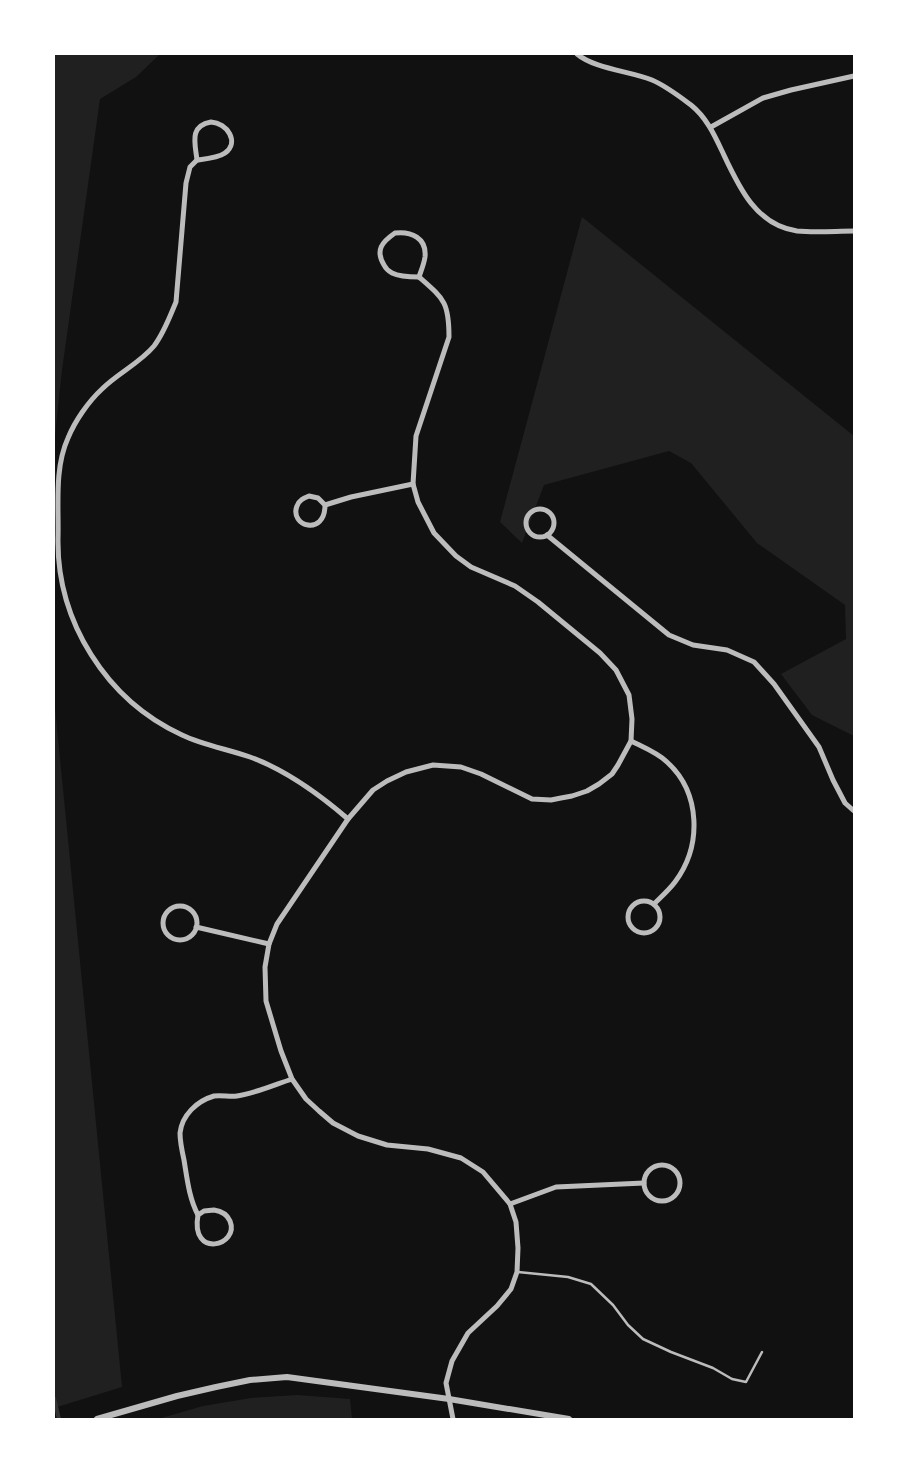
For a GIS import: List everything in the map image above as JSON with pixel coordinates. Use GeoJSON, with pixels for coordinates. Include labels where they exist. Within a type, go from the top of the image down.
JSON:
{"type":"FeatureCollection","features":[{"type":"Feature","properties":{"kind":"street"},"geometry":{"type":"LineString","coordinates":[[577,54],[600,65],[653,80],[693,106],[711,127],[749,202],[759,213],[776,224],[796,230],[854,231]]}},
{"type":"Feature","properties":{"kind":"street"},"geometry":{"type":"LineString","coordinates":[[711,127],[763,98],[854,76]]}},
{"type":"Feature","properties":{"kind":"street"},"geometry":{"type":"LineString","coordinates":[[197,160],[194,141],[197,130],[206,123],[217,122],[222,124],[230,134],[230,147],[226,152],[215,157],[197,160],[190,167],[186,183],[176,302],[170,316],[154,346],[101,389],[83,411],[68,439],[59,470],[58,548],[59,564],[67,605],[87,649],[102,672],[122,695],[140,709],[181,735],[252,758],[275,769],[325,799],[348,819]]}},
{"type":"Feature","properties":{"kind":"street"},"geometry":{"type":"LineString","coordinates":[[419,277],[425,255],[421,241],[409,232],[395,233],[384,241],[380,248],[379,256],[386,270],[401,276],[419,277],[440,296],[446,307],[449,337],[416,436],[413,484],[418,502],[442,543],[456,556],[471,567],[515,586],[538,602],[600,653],[616,670],[629,695],[632,726],[631,741],[612,774],[599,784],[572,796],[551,800],[532,799],[481,774],[461,767],[433,765],[406,772],[373,790],[348,819],[277,924],[268,944],[265,966],[266,1001],[281,1051],[292,1079],[306,1099],[333,1123],[358,1136],[387,1144],[428,1148],[461,1158],[483,1172],[510,1204],[516,1222],[517,1272],[511,1289],[497,1306],[468,1333],[452,1361],[446,1383],[453,1419]]}},
{"type":"Feature","properties":{"kind":"street"},"geometry":{"type":"LineString","coordinates":[[325,505],[350,497],[413,484]]}},
{"type":"Feature","properties":{"kind":"street"},"geometry":{"type":"LineString","coordinates":[[314,496],[325,505],[325,515],[319,523],[314,525],[305,524],[298,518],[296,508],[301,500],[305,498],[314,496]]}},
{"type":"Feature","properties":{"kind":"street"},"geometry":{"type":"LineString","coordinates":[[544,509],[554,519],[553,528],[547,535],[534,536],[527,529],[526,520],[535,510],[544,509]]}},
{"type":"Feature","properties":{"kind":"street"},"geometry":{"type":"LineString","coordinates":[[547,535],[668,635],[693,645],[727,650],[754,662],[774,684],[819,747],[845,803],[854,811]]}},
{"type":"Feature","properties":{"kind":"street"},"geometry":{"type":"LineString","coordinates":[[631,741],[667,761],[679,776],[692,806],[695,826],[691,852],[684,867],[675,882],[654,904]]}},
{"type":"Feature","properties":{"kind":"street"},"geometry":{"type":"LineString","coordinates":[[643,900],[654,904],[660,912],[657,927],[643,933],[633,929],[628,920],[630,909],[643,900]]}},
{"type":"Feature","properties":{"kind":"street"},"geometry":{"type":"LineString","coordinates":[[178,906],[183,906],[193,912],[197,922],[196,927],[190,936],[174,938],[166,931],[164,920],[168,911],[178,906]]}},
{"type":"Feature","properties":{"kind":"street"},"geometry":{"type":"LineString","coordinates":[[196,927],[268,944]]}},
{"type":"Feature","properties":{"kind":"street"},"geometry":{"type":"LineString","coordinates":[[198,1215],[204,1211],[214,1210],[225,1214],[231,1223],[231,1229],[226,1239],[222,1242],[211,1244],[201,1239],[197,1229],[198,1215],[191,1197],[180,1134],[183,1121],[201,1101],[216,1096],[237,1096],[259,1091],[292,1079]]}},
{"type":"Feature","properties":{"kind":"street"},"geometry":{"type":"LineString","coordinates":[[664,1165],[678,1173],[681,1184],[679,1191],[673,1198],[660,1201],[650,1197],[646,1192],[644,1183],[645,1176],[652,1168],[664,1165]]}},
{"type":"Feature","properties":{"kind":"street"},"geometry":{"type":"LineString","coordinates":[[510,1204],[556,1187],[644,1183]]}},
{"type":"Feature","properties":{"kind":"street"},"geometry":{"type":"LineString","coordinates":[[100,1419],[177,1396],[216,1387],[250,1380],[287,1377],[449,1399],[569,1419]]}},
{"type":"Feature","properties":{"kind":"lane"},"geometry":{"type":"LineString","coordinates":[[517,1272],[568,1277],[591,1284],[613,1305],[628,1325],[643,1339],[713,1368],[732,1379],[746,1382],[762,1352]]}},
{"type":"Feature","properties":{"kind":"shaded area"},"geometry":{"type":"Polygon","coordinates":[[[54,54],[160,54],[136,77],[100,99],[62,370],[54,445],[54,54]]]}},
{"type":"Feature","properties":{"kind":"shaded area"},"geometry":{"type":"Polygon","coordinates":[[[582,217],[854,436],[854,736],[812,715],[781,674],[846,639],[845,605],[757,543],[691,463],[669,451],[544,485],[522,543],[500,522],[582,217]]]}},
{"type":"Feature","properties":{"kind":"shaded area"},"geometry":{"type":"Polygon","coordinates":[[[54,698],[122,1387],[54,1408],[54,698]]]}},
{"type":"Feature","properties":{"kind":"shaded area"},"geometry":{"type":"Polygon","coordinates":[[[297,1395],[350,1399],[352,1419],[158,1419],[203,1406],[251,1398],[297,1395]]]}},
{"type":"Feature","properties":{"kind":"waterway"},"geometry":{"type":"LineString","coordinates":[[54,1398],[59,1419]]}}]}
